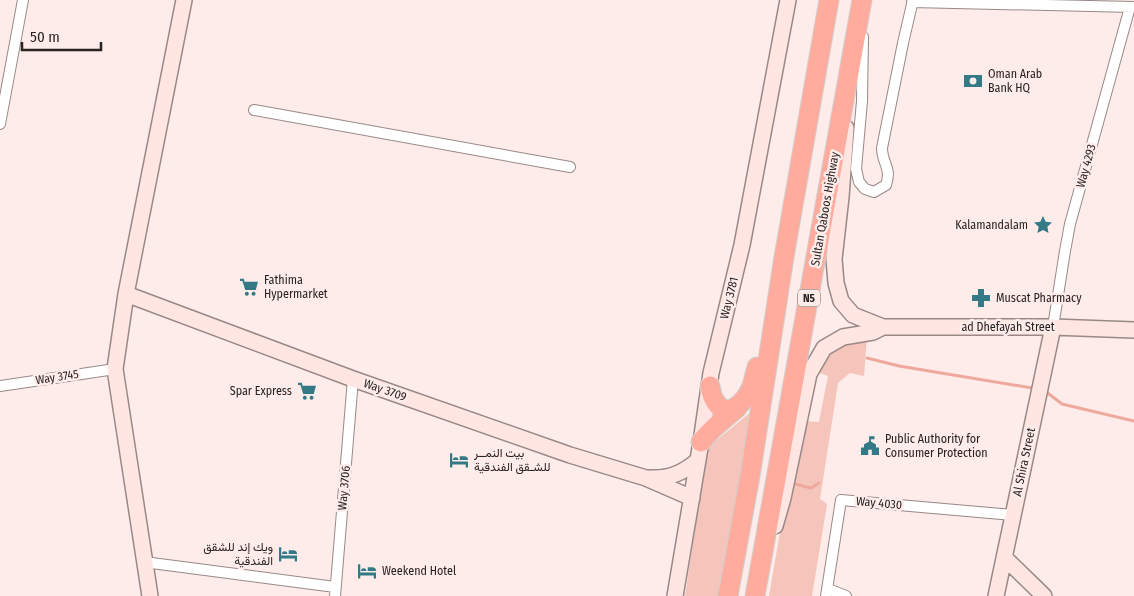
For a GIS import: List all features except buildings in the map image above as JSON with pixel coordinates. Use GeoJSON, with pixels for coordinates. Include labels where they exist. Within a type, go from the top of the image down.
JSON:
{"type":"FeatureCollection","features":[{"type":"Feature","properties":{"kind":"highway"},"geometry":{"type":"LineString","coordinates":[[728,596],[750,476],[784,256],[829,0]]}},
{"type":"Feature","properties":{"kind":"highway","name":"Sultan Qaboos Highway"},"geometry":{"type":"LineString","coordinates":[[756,592],[863,0]]}},
{"type":"Feature","properties":{"kind":"highway"},"geometry":{"type":"LineString","coordinates":[[701,442],[711,429],[738,407],[752,386],[784,256]]}},
{"type":"Feature","properties":{"kind":"highway"},"geometry":{"type":"LineString","coordinates":[[710,386],[714,400],[720,408],[729,410],[738,407]]}},
{"type":"Feature","properties":{"kind":"street"},"geometry":{"type":"LineString","coordinates":[[0,124],[3,93],[23,0]]}},
{"type":"Feature","properties":{"kind":"street"},"geometry":{"type":"LineString","coordinates":[[150,596],[115,369],[126,294],[184,0]]}},
{"type":"Feature","properties":{"kind":"street","name":"Way 3781"},"geometry":{"type":"LineString","coordinates":[[675,596],[720,332],[742,245],[788,0]]}},
{"type":"Feature","properties":{"kind":"street"},"geometry":{"type":"LineString","coordinates":[[863,0],[862,101],[856,169],[859,182],[865,189],[874,192],[886,185],[889,177],[888,168],[882,155],[882,148],[913,1],[1009,6],[1132,7]]}},
{"type":"Feature","properties":{"kind":"street","name":"Way 4293"},"geometry":{"type":"LineString","coordinates":[[1053,327],[1070,224],[1132,7]]}},
{"type":"Feature","properties":{"kind":"street"},"geometry":{"type":"LineString","coordinates":[[852,59],[834,259],[836,284],[841,301],[853,315],[882,327]]}},
{"type":"Feature","properties":{"kind":"street"},"geometry":{"type":"LineString","coordinates":[[254,110],[570,167]]}},
{"type":"Feature","properties":{"kind":"street","name":"Way 3709"},"geometry":{"type":"LineString","coordinates":[[126,294],[353,379],[570,455],[646,478],[692,498]]}},
{"type":"Feature","properties":{"kind":"street"},"geometry":{"type":"LineString","coordinates":[[756,592],[783,498],[809,374],[824,348],[843,337],[872,332],[882,327]]}},
{"type":"Feature","properties":{"kind":"street","name":"ad Dhefayah Street"},"geometry":{"type":"LineString","coordinates":[[882,327],[1053,327],[1134,330]]}},
{"type":"Feature","properties":{"kind":"street","name":"Al Shira Street"},"geometry":{"type":"LineString","coordinates":[[996,596],[1053,327]]}},
{"type":"Feature","properties":{"kind":"street","name":"Way 3745"},"geometry":{"type":"LineString","coordinates":[[0,386],[115,369]]}},
{"type":"Feature","properties":{"kind":"street","name":"Way 3706"},"geometry":{"type":"LineString","coordinates":[[335,591],[353,379]]}},
{"type":"Feature","properties":{"kind":"street","name":"Way 3709"},"geometry":{"type":"LineString","coordinates":[[646,478],[674,476],[687,470],[697,461]]}},
{"type":"Feature","properties":{"kind":"street","name":"Way 4030"},"geometry":{"type":"LineString","coordinates":[[827,592],[841,500],[1013,515]]}},
{"type":"Feature","properties":{"kind":"street"},"geometry":{"type":"LineString","coordinates":[[1004,558],[1044,596]]}},
{"type":"Feature","properties":{"kind":"street"},"geometry":{"type":"LineString","coordinates":[[144,562],[335,591]]}},
{"type":"Feature","properties":{"kind":"street"},"geometry":{"type":"LineString","coordinates":[[827,592],[846,596]]}},
{"type":"Feature","properties":{"kind":"shaded area"},"geometry":{"type":"Polygon","coordinates":[[[867,335],[864,376],[850,373],[838,383],[820,499],[827,504],[812,596],[769,596],[786,498],[804,421],[819,422],[828,376],[815,371],[826,351],[867,335]]]}},
{"type":"Feature","properties":{"kind":"shaded area"},"geometry":{"type":"Polygon","coordinates":[[[752,411],[720,596],[685,596],[707,448],[752,411]]]}},
{"type":"Feature","properties":{"kind":"waterway"},"geometry":{"type":"LineString","coordinates":[[867,358],[899,366],[1032,388]]}},
{"type":"Feature","properties":{"kind":"waterway"},"geometry":{"type":"LineString","coordinates":[[1045,391],[1062,404],[1134,421]]}},
{"type":"Feature","properties":{"kind":"waterway"},"geometry":{"type":"LineString","coordinates":[[795,484],[811,488],[819,483]]}},
{"type":"Feature","properties":{"kind":"place","name":"Oman Arab Bank HQ"},"geometry":{"type":"Point","coordinates":[973,81]}},
{"type":"Feature","properties":{"kind":"place","name":"Kalamandalam"},"geometry":{"type":"Point","coordinates":[1043,225]}},
{"type":"Feature","properties":{"kind":"place","name":"Fathima Hypermarket"},"geometry":{"type":"Point","coordinates":[249,287]}},
{"type":"Feature","properties":{"kind":"place","name":"Muscat Pharmacy"},"geometry":{"type":"Point","coordinates":[981,298]}},
{"type":"Feature","properties":{"kind":"place","name":"Spar Express"},"geometry":{"type":"Point","coordinates":[307,391]}},
{"type":"Feature","properties":{"kind":"place","name":"Public Authority for Consumer Protection"},"geometry":{"type":"Point","coordinates":[870,446]}},
{"type":"Feature","properties":{"kind":"place","name":"بيت النمــر للشـقق الفندقية"},"geometry":{"type":"Point","coordinates":[459,460]}},
{"type":"Feature","properties":{"kind":"place","name":"ويك إند للشقق الفندقية"},"geometry":{"type":"Point","coordinates":[288,554]}},
{"type":"Feature","properties":{"kind":"place","name":"Weekend Hotel"},"geometry":{"type":"Point","coordinates":[367,571]}}]}
